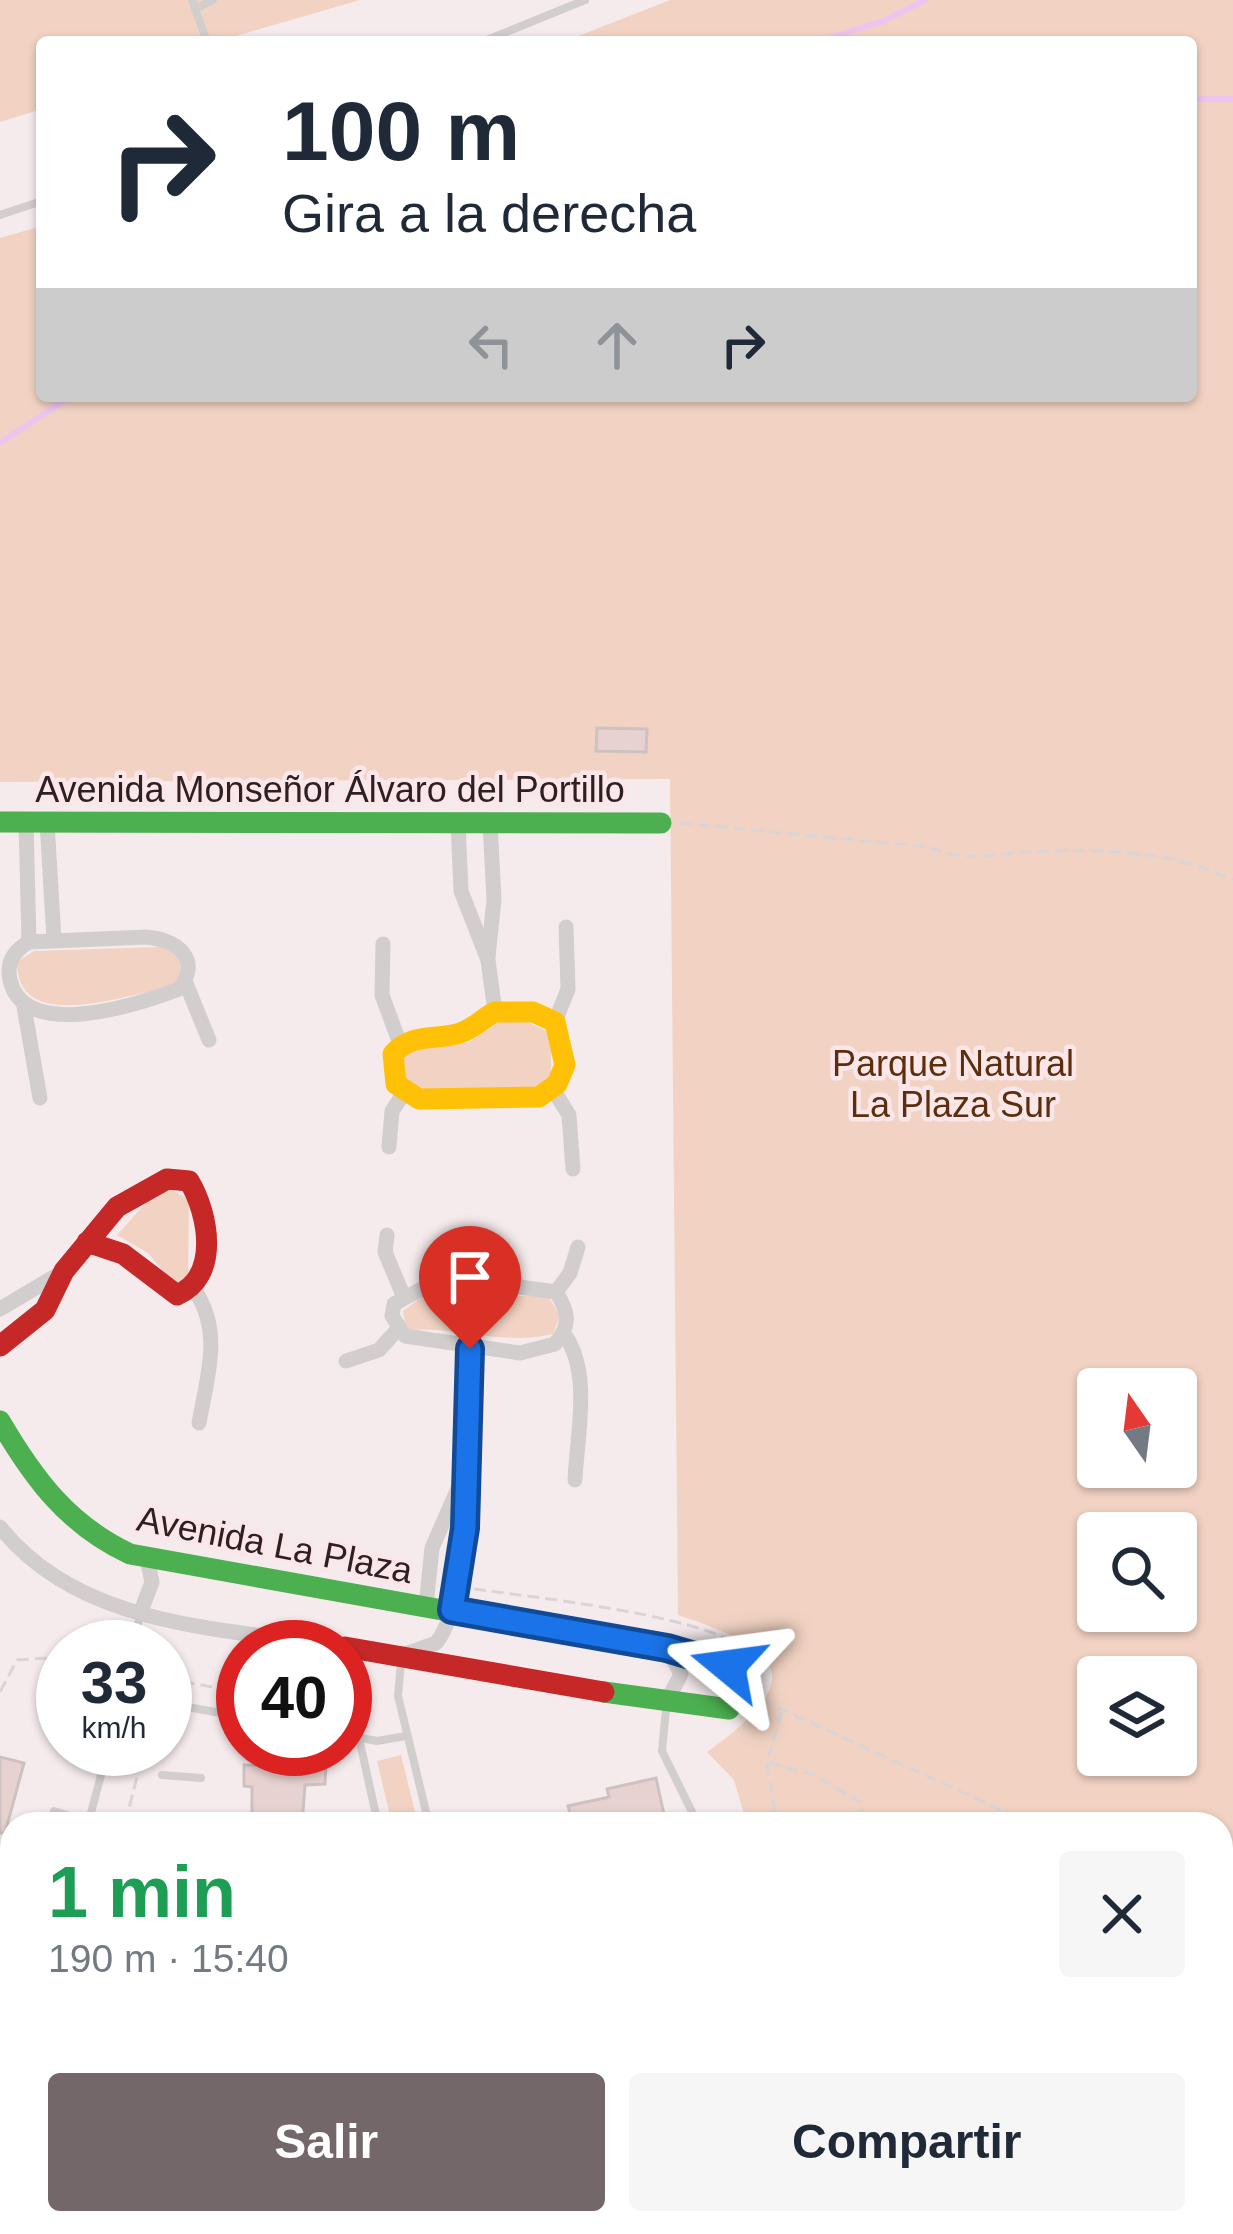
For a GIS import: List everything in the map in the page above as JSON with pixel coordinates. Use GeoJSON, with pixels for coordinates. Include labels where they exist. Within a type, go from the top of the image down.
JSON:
{"type":"FeatureCollection","features":[{"type":"Feature","properties":{"kind":"street","name":"Avenida Monseñor Álvaro del Portillo"},"geometry":{"type":"LineString","coordinates":[[0,822],[661,823]]}},
{"type":"Feature","properties":{"kind":"street"},"geometry":{"type":"LineString","coordinates":[[37,822],[54,939]]}},
{"type":"Feature","properties":{"kind":"street"},"geometry":{"type":"LineString","coordinates":[[29,942],[37,822]]}},
{"type":"Feature","properties":{"kind":"street"},"geometry":{"type":"LineString","coordinates":[[458,823],[464,906],[488,960]]}},
{"type":"Feature","properties":{"kind":"street"},"geometry":{"type":"LineString","coordinates":[[490,823],[494,900],[488,960],[495,1012]]}},
{"type":"Feature","properties":{"kind":"street"},"geometry":{"type":"LineString","coordinates":[[555,1022],[568,988],[566,927]]}},
{"type":"Feature","properties":{"kind":"street"},"geometry":{"type":"LineString","coordinates":[[40,1098],[24,1007],[8,974],[16,950],[29,942],[173,941],[183,949],[185,981],[209,1040]]}},
{"type":"Feature","properties":{"kind":"street"},"geometry":{"type":"LineString","coordinates":[[383,944],[382,995],[400,1044]]}},
{"type":"Feature","properties":{"kind":"street"},"geometry":{"type":"LineString","coordinates":[[24,1007],[59,1017],[166,994],[185,981]]}},
{"type":"Feature","properties":{"kind":"street"},"geometry":{"type":"LineString","coordinates":[[495,1012],[533,1012],[555,1022],[564,1043],[563,1077],[554,1091],[539,1097],[418,1099],[404,1093],[391,1072],[393,1054],[415,1035],[457,1034],[495,1012]]}},
{"type":"Feature","properties":{"kind":"street"},"geometry":{"type":"LineString","coordinates":[[554,1091],[569,1115],[573,1169]]}},
{"type":"Feature","properties":{"kind":"street"},"geometry":{"type":"LineString","coordinates":[[389,1147],[392,1112],[404,1093]]}},
{"type":"Feature","properties":{"kind":"street"},"geometry":{"type":"LineString","coordinates":[[0,1346],[45,1310],[64,1271],[117,1207],[166,1179],[190,1181],[203,1219],[203,1273],[195,1291]]}},
{"type":"Feature","properties":{"kind":"street"},"geometry":{"type":"LineString","coordinates":[[387,1235],[385,1252],[403,1295]]}},
{"type":"Feature","properties":{"kind":"street"},"geometry":{"type":"LineString","coordinates":[[87,1242],[123,1254],[177,1295],[195,1291]]}},
{"type":"Feature","properties":{"kind":"street"},"geometry":{"type":"LineString","coordinates":[[556,1292],[570,1273],[578,1247]]}},
{"type":"Feature","properties":{"kind":"street"},"geometry":{"type":"LineString","coordinates":[[0,1309],[64,1271]]}},
{"type":"Feature","properties":{"kind":"street"},"geometry":{"type":"LineString","coordinates":[[424,1287],[556,1292],[568,1309],[564,1334],[543,1350],[470,1349],[405,1336],[398,1329],[394,1304],[424,1287]]}},
{"type":"Feature","properties":{"kind":"street"},"geometry":{"type":"LineString","coordinates":[[195,1291],[210,1318],[212,1340],[200,1423]]}},
{"type":"Feature","properties":{"kind":"street"},"geometry":{"type":"LineString","coordinates":[[346,1361],[380,1350],[398,1329]]}},
{"type":"Feature","properties":{"kind":"street"},"geometry":{"type":"LineString","coordinates":[[564,1334],[576,1350],[580,1378],[575,1480]]}},
{"type":"Feature","properties":{"kind":"street"},"geometry":{"type":"LineString","coordinates":[[402,1655],[436,1643],[452,1610],[465,1475],[470,1349]]}},
{"type":"Feature","properties":{"kind":"street","name":"Avenida La Plaza"},"geometry":{"type":"LineString","coordinates":[[0,1420],[36,1483],[65,1516],[97,1539],[147,1559],[667,1648],[722,1662],[734,1672],[740,1688],[737,1702],[721,1711],[372,1651]]}},
{"type":"Feature","properties":{"kind":"street"},"geometry":{"type":"LineString","coordinates":[[426,1606],[432,1548],[465,1475]]}},
{"type":"Feature","properties":{"kind":"street","name":"Avenida La Plaza"},"geometry":{"type":"LineString","coordinates":[[0,1527],[68,1585],[140,1614],[216,1626]]}},
{"type":"Feature","properties":{"kind":"street"},"geometry":{"type":"LineString","coordinates":[[140,1614],[152,1582],[147,1559]]}},
{"type":"Feature","properties":{"kind":"street"},"geometry":{"type":"LineString","coordinates":[[667,1648],[681,1674],[668,1700]]}},
{"type":"Feature","properties":{"kind":"lane"},"geometry":{"type":"LineString","coordinates":[[205,36],[194,5],[213,0]]}},
{"type":"Feature","properties":{"kind":"lane"},"geometry":{"type":"LineString","coordinates":[[497,36],[585,0]]}},
{"type":"Feature","properties":{"kind":"lane"},"geometry":{"type":"LineString","coordinates":[[0,215],[36,203]]}},
{"type":"Feature","properties":{"kind":"lane"},"geometry":{"type":"LineString","coordinates":[[138,1620],[140,1614]]}},
{"type":"Feature","properties":{"kind":"lane"},"geometry":{"type":"LineString","coordinates":[[402,1655],[397,1684],[426,1812]]}},
{"type":"Feature","properties":{"kind":"lane"},"geometry":{"type":"LineString","coordinates":[[668,1700],[661,1745],[692,1812]]}},
{"type":"Feature","properties":{"kind":"lane"},"geometry":{"type":"LineString","coordinates":[[372,1737],[406,1736]]}},
{"type":"Feature","properties":{"kind":"lane"},"geometry":{"type":"LineString","coordinates":[[91,1812],[101,1776]]}},
{"type":"Feature","properties":{"kind":"lane"},"geometry":{"type":"LineString","coordinates":[[176,1776],[201,1778]]}},
{"type":"Feature","properties":{"kind":"lane"},"geometry":{"type":"LineString","coordinates":[[368,1776],[376,1812]]}},
{"type":"Feature","properties":{"kind":"path"},"geometry":{"type":"LineString","coordinates":[[661,823],[712,822],[929,847],[967,861],[994,853],[1132,850],[1191,861],[1233,880]]}},
{"type":"Feature","properties":{"kind":"path"},"geometry":{"type":"LineString","coordinates":[[456,1586],[627,1613],[726,1638],[744,1648],[760,1674],[752,1706],[779,1720]]}},
{"type":"Feature","properties":{"kind":"path"},"geometry":{"type":"LineString","coordinates":[[0,1692],[17,1660],[36,1659]]}},
{"type":"Feature","properties":{"kind":"path"},"geometry":{"type":"LineString","coordinates":[[765,1701],[1005,1812]]}},
{"type":"Feature","properties":{"kind":"path"},"geometry":{"type":"LineString","coordinates":[[775,1812],[767,1762],[782,1711]]}},
{"type":"Feature","properties":{"kind":"path"},"geometry":{"type":"LineString","coordinates":[[767,1762],[814,1775],[862,1803],[862,1812]]}},
{"type":"Feature","properties":{"kind":"path"},"geometry":{"type":"LineString","coordinates":[[128,1812],[137,1776]]}},
{"type":"Feature","properties":{"kind":"green space"},"geometry":{"type":"Polygon","coordinates":[[[0,0],[360,0],[236,36],[36,36],[36,111],[0,122],[0,0]]]}},
{"type":"Feature","properties":{"kind":"green space","name":"Parque Natural La Plaza Sur"},"geometry":{"type":"Polygon","coordinates":[[[670,0],[1233,0],[1233,1812],[743,1812],[734,1780],[707,1752],[761,1705],[771,1686],[771,1669],[761,1654],[742,1641],[678,1615],[670,779],[0,782],[0,238],[36,228],[36,402],[1197,402],[1197,36],[578,36],[670,0]]]}},
{"type":"Feature","properties":{"kind":"green space"},"geometry":{"type":"Polygon","coordinates":[[[159,947],[179,954],[182,978],[169,988],[75,1005],[34,998],[22,984],[17,962],[34,951],[159,947]]]}},
{"type":"Feature","properties":{"kind":"green space"},"geometry":{"type":"Polygon","coordinates":[[[500,1021],[525,1021],[551,1033],[551,1083],[517,1095],[478,1099],[438,1094],[404,1081],[402,1058],[416,1044],[468,1043],[500,1021]]]}},
{"type":"Feature","properties":{"kind":"green space"},"geometry":{"type":"Polygon","coordinates":[[[171,1189],[189,1200],[188,1282],[176,1287],[148,1253],[117,1235],[152,1196],[171,1189]]]}},
{"type":"Feature","properties":{"kind":"green space"},"geometry":{"type":"Polygon","coordinates":[[[423,1296],[548,1296],[560,1316],[553,1334],[535,1337],[406,1330],[403,1311],[423,1296]]]}},
{"type":"Feature","properties":{"kind":"green space"},"geometry":{"type":"Polygon","coordinates":[[[401,1755],[415,1812],[389,1812],[377,1761],[401,1755]]]}},
{"type":"Feature","properties":{"kind":"building"},"geometry":{"type":"Polygon","coordinates":[[[597,728],[647,729],[646,752],[596,751],[597,728]]]}},
{"type":"Feature","properties":{"kind":"building"},"geometry":{"type":"Polygon","coordinates":[[[0,1757],[24,1763],[11,1812],[0,1812],[0,1757]]]}},
{"type":"Feature","properties":{"kind":"building"},"geometry":{"type":"Polygon","coordinates":[[[244,1776],[325,1776],[325,1784],[305,1785],[303,1812],[252,1812],[252,1787],[244,1786],[244,1776]]]}},
{"type":"Feature","properties":{"kind":"building"},"geometry":{"type":"Polygon","coordinates":[[[656,1778],[663,1812],[570,1812],[568,1806],[609,1797],[607,1789],[656,1778]]]}},
{"type":"Feature","properties":{"kind":"waterway"},"geometry":{"type":"LineString","coordinates":[[836,36],[881,22],[925,0]]}},
{"type":"Feature","properties":{"kind":"waterway"},"geometry":{"type":"LineString","coordinates":[[1197,99],[1233,99]]}},
{"type":"Feature","properties":{"kind":"waterway"},"geometry":{"type":"LineString","coordinates":[[0,443],[62,402]]}},
{"type":"Feature","properties":{"kind":"traffic: fast"},"geometry":{"type":"LineString","coordinates":[[0,822],[661,823]]}},
{"type":"Feature","properties":{"kind":"traffic: fast"},"geometry":{"type":"LineString","coordinates":[[0,1421],[54,1498],[88,1529],[130,1554],[715,1659],[734,1672],[740,1695],[729,1709],[604,1692]]}},
{"type":"Feature","properties":{"kind":"traffic: slow"},"geometry":{"type":"LineString","coordinates":[[495,1012],[533,1012],[555,1022],[565,1065],[557,1084],[539,1097],[419,1099],[396,1084],[393,1054],[401,1047],[460,1033],[495,1012]]}},
{"type":"Feature","properties":{"kind":"traffic: jam"},"geometry":{"type":"LineString","coordinates":[[0,1346],[45,1310],[64,1271],[117,1207],[167,1179],[189,1181],[202,1210],[207,1244],[200,1274],[177,1295],[123,1254],[87,1242]]}},
{"type":"Feature","properties":{"kind":"traffic: jam"},"geometry":{"type":"LineString","coordinates":[[372,1652],[604,1692]]}},
{"type":"Feature","properties":{"kind":"route"},"geometry":{"type":"LineString","coordinates":[[470,1349],[465,1528],[452,1610],[667,1648],[728,1666]]}}]}
